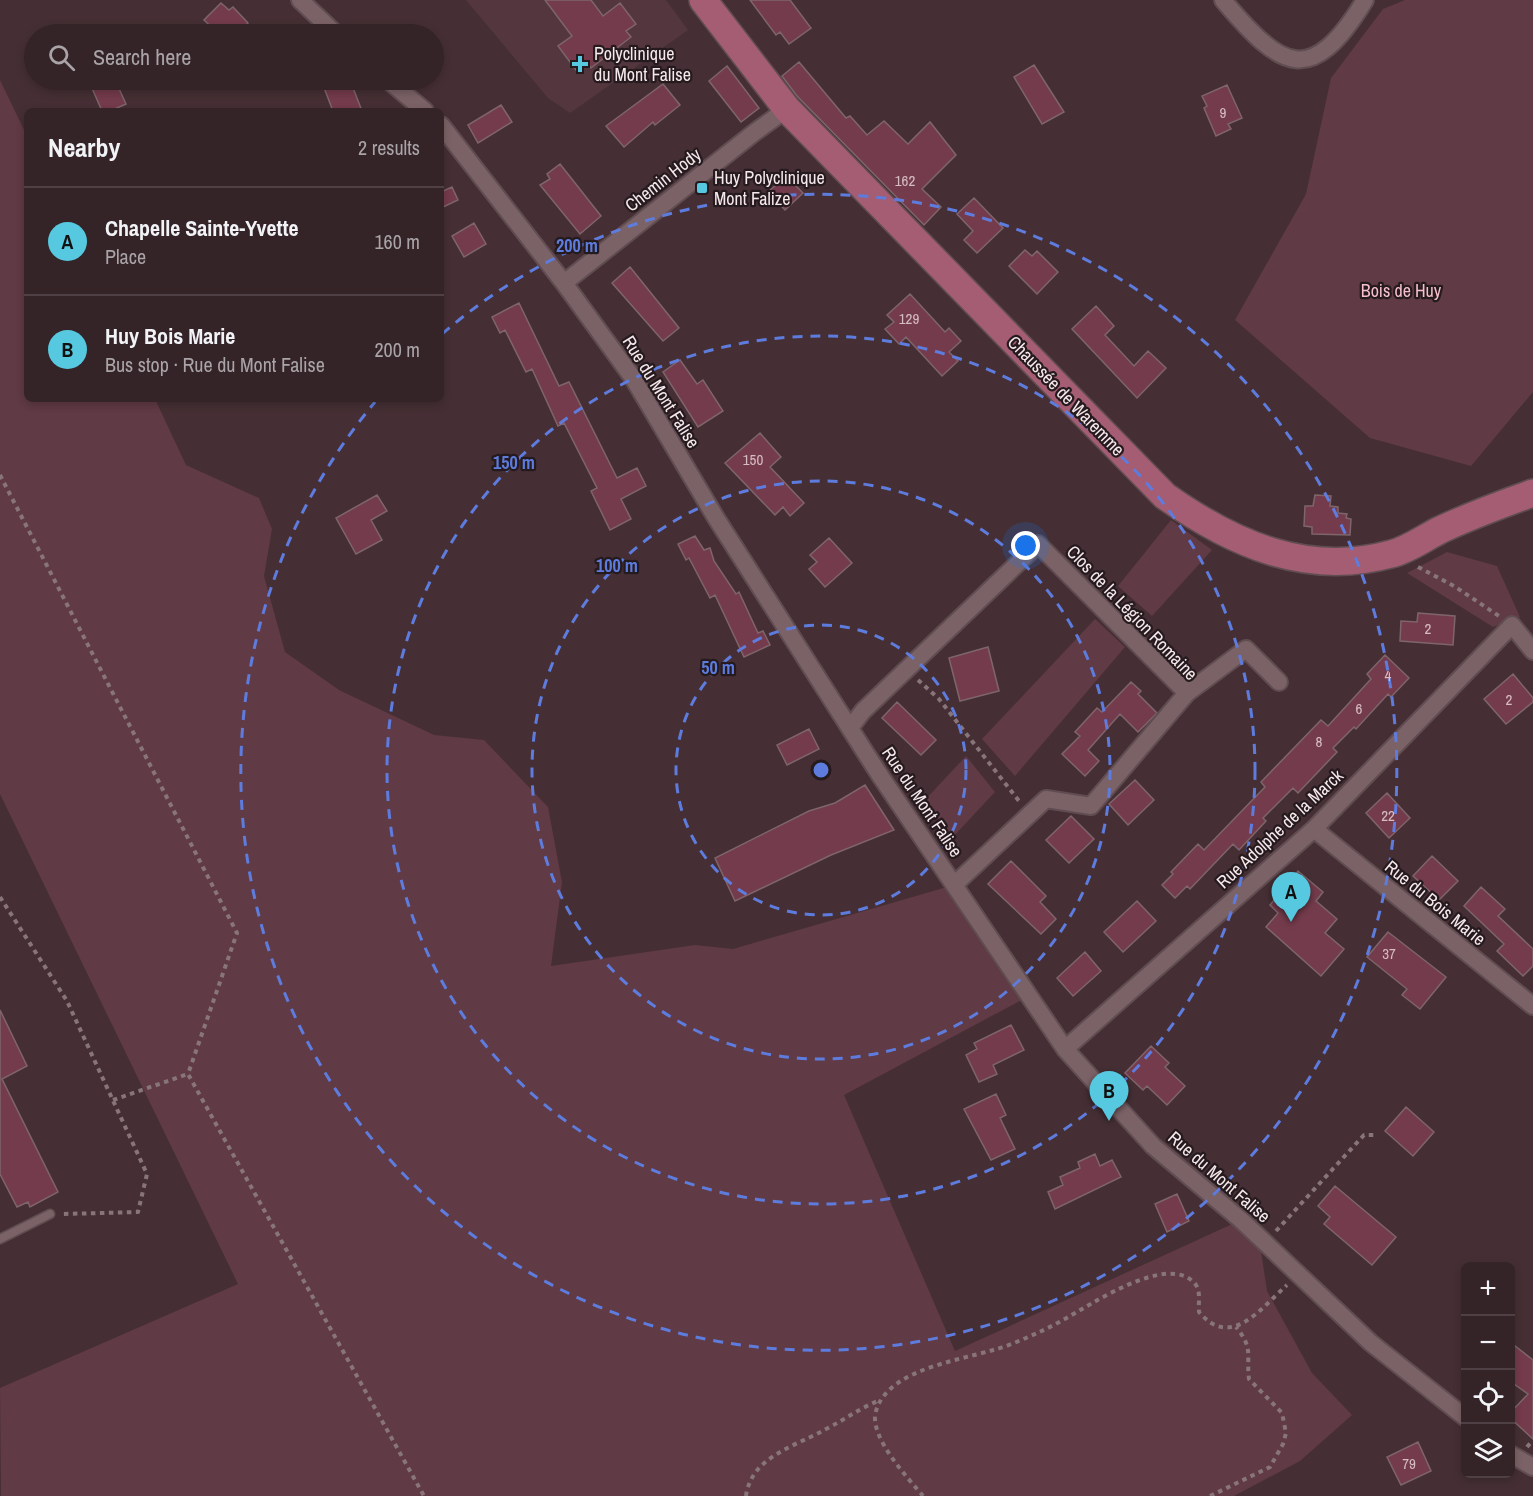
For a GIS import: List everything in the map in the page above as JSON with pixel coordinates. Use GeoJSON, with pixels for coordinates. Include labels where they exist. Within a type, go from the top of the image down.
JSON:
{"type":"FeatureCollection","features":[{"type":"Feature","properties":{"kind":"main road","name":"Chaussée de Waremme"},"geometry":{"type":"LineString","coordinates":[[703,0],[788,109],[1165,496],[1203,523],[1265,551],[1290,558],[1337,563],[1393,554],[1441,530],[1533,493]]}},
{"type":"Feature","properties":{"kind":"street"},"geometry":{"type":"LineString","coordinates":[[300,0],[325,24]]}},
{"type":"Feature","properties":{"kind":"street"},"geometry":{"type":"LineString","coordinates":[[1223,0],[1265,47],[1289,59],[1305,61],[1321,54],[1347,30],[1365,0]]}},
{"type":"Feature","properties":{"kind":"street"},"geometry":{"type":"LineString","coordinates":[[400,90],[421,108]]}},
{"type":"Feature","properties":{"kind":"street","name":"Chemin Hody"},"geometry":{"type":"LineString","coordinates":[[564,284],[755,132],[788,109]]}},
{"type":"Feature","properties":{"kind":"street","name":"Rue du Mont Falise"},"geometry":{"type":"LineString","coordinates":[[444,129],[564,284],[633,378],[716,518],[850,728],[1065,1049],[1153,1146],[1265,1243],[1371,1343],[1461,1414]]}},
{"type":"Feature","properties":{"kind":"street","name":"Clos de la Légion Romaine"},"geometry":{"type":"LineString","coordinates":[[850,728],[863,711],[1038,544],[1187,693],[1091,806],[1046,799],[954,885]]}},
{"type":"Feature","properties":{"kind":"street"},"geometry":{"type":"LineString","coordinates":[[1512,625],[1533,651]]}},
{"type":"Feature","properties":{"kind":"street","name":"Rue Adolphe de la Marck"},"geometry":{"type":"LineString","coordinates":[[1065,1049],[1314,829],[1512,625]]}},
{"type":"Feature","properties":{"kind":"street"},"geometry":{"type":"LineString","coordinates":[[1187,693],[1246,648],[1279,682]]}},
{"type":"Feature","properties":{"kind":"street","name":"Rue du Bois Marie"},"geometry":{"type":"LineString","coordinates":[[1314,829],[1533,1006]]}},
{"type":"Feature","properties":{"kind":"street"},"geometry":{"type":"LineString","coordinates":[[1515,1457],[1533,1467]]}},
{"type":"Feature","properties":{"kind":"lane"},"geometry":{"type":"LineString","coordinates":[[0,1239],[50,1214]]}},
{"type":"Feature","properties":{"kind":"path"},"geometry":{"type":"LineString","coordinates":[[0,475],[237,933],[188,1074],[424,1496]]}},
{"type":"Feature","properties":{"kind":"path"},"geometry":{"type":"LineString","coordinates":[[1393,554],[1454,586],[1512,625]]}},
{"type":"Feature","properties":{"kind":"path"},"geometry":{"type":"LineString","coordinates":[[906,670],[939,699],[1006,786],[1031,814]]}},
{"type":"Feature","properties":{"kind":"path"},"geometry":{"type":"LineString","coordinates":[[0,897],[67,1001],[147,1174],[138,1212],[50,1214]]}},
{"type":"Feature","properties":{"kind":"path"},"geometry":{"type":"LineString","coordinates":[[113,1100],[188,1074]]}},
{"type":"Feature","properties":{"kind":"path"},"geometry":{"type":"LineString","coordinates":[[1265,1243],[1364,1135],[1377,1135]]}},
{"type":"Feature","properties":{"kind":"path"},"geometry":{"type":"LineString","coordinates":[[923,1496],[893,1458],[878,1431],[875,1412],[881,1400],[901,1379],[1010,1345],[1065,1319],[1121,1288],[1146,1278],[1168,1275],[1189,1280],[1200,1292],[1199,1312],[1207,1321],[1220,1329],[1236,1327],[1299,1275]]}},
{"type":"Feature","properties":{"kind":"path"},"geometry":{"type":"LineString","coordinates":[[1210,1496],[1270,1467],[1286,1432],[1282,1413],[1249,1379],[1248,1343],[1236,1327]]}},
{"type":"Feature","properties":{"kind":"path"},"geometry":{"type":"LineString","coordinates":[[746,1496],[747,1487],[759,1467],[855,1410],[881,1400]]}},
{"type":"Feature","properties":{"kind":"shaded area","name":"Polyclinique du Mont Falise"},"geometry":{"type":"Polygon","coordinates":[[[466,0],[666,0],[688,30],[570,113],[548,98],[466,0]]]}},
{"type":"Feature","properties":{"kind":"green space","name":"Bois de Huy"},"geometry":{"type":"Polygon","coordinates":[[[1405,0],[1533,0],[1533,392],[1471,466],[1370,438],[1235,320],[1306,194],[1331,78],[1383,9],[1405,0]]]}},
{"type":"Feature","properties":{"kind":"green space"},"geometry":{"type":"Polygon","coordinates":[[[0,80],[24,130],[24,402],[156,402],[186,465],[259,498],[272,529],[264,576],[285,652],[339,690],[434,735],[484,740],[548,807],[562,882],[551,966],[695,945],[733,949],[954,885],[1029,996],[844,1095],[955,1351],[1241,1220],[1261,1251],[1267,1291],[1312,1373],[1352,1415],[1300,1461],[1234,1496],[1,1496],[0,1388],[238,1284],[0,794],[0,80]]]}},
{"type":"Feature","properties":{"kind":"green space"},"geometry":{"type":"Polygon","coordinates":[[[1171,520],[1212,550],[1152,616],[1118,586],[1171,520]]]}},
{"type":"Feature","properties":{"kind":"green space"},"geometry":{"type":"Polygon","coordinates":[[[1447,552],[1497,566],[1520,617],[1493,627],[1407,573],[1447,552]]]}},
{"type":"Feature","properties":{"kind":"green space"},"geometry":{"type":"Polygon","coordinates":[[[1095,619],[1125,647],[1015,776],[982,739],[1095,619]]]}},
{"type":"Feature","properties":{"kind":"green space"},"geometry":{"type":"Polygon","coordinates":[[[966,756],[995,792],[952,838],[924,801],[966,756]]]}},
{"type":"Feature","properties":{"kind":"building"},"geometry":{"type":"Polygon","coordinates":[[[545,0],[591,0],[603,16],[620,3],[636,24],[626,31],[631,37],[591,68],[587,62],[576,70],[558,46],[572,36],[545,0]]]}},
{"type":"Feature","properties":{"kind":"building"},"geometry":{"type":"Polygon","coordinates":[[[750,0],[790,0],[811,28],[789,44],[780,32],[776,35],[750,0]]]}},
{"type":"Feature","properties":{"kind":"building"},"geometry":{"type":"Polygon","coordinates":[[[221,3],[229,10],[233,7],[248,23],[208,24],[204,20],[221,3]]]}},
{"type":"Feature","properties":{"kind":"building"},"geometry":{"type":"Polygon","coordinates":[[[799,62],[846,118],[850,116],[867,135],[884,121],[908,144],[930,122],[956,155],[922,189],[941,207],[924,225],[797,96],[782,76],[799,62]]]}},
{"type":"Feature","properties":{"kind":"building"},"geometry":{"type":"Polygon","coordinates":[[[1034,65],[1064,112],[1042,124],[1014,77],[1034,65]]]}},
{"type":"Feature","properties":{"kind":"building"},"geometry":{"type":"Polygon","coordinates":[[[727,66],[759,108],[741,122],[709,81],[727,66]]]}},
{"type":"Feature","properties":{"kind":"building"},"geometry":{"type":"Polygon","coordinates":[[[663,84],[680,105],[655,125],[653,122],[624,147],[606,126],[663,84]]]}},
{"type":"Feature","properties":{"kind":"building"},"geometry":{"type":"Polygon","coordinates":[[[1227,85],[1242,118],[1228,124],[1231,129],[1216,136],[1204,108],[1207,106],[1202,96],[1227,85]]]}},
{"type":"Feature","properties":{"kind":"building"},"geometry":{"type":"Polygon","coordinates":[[[93,90],[120,90],[126,104],[117,108],[101,108],[93,90]]]}},
{"type":"Feature","properties":{"kind":"building"},"geometry":{"type":"Polygon","coordinates":[[[325,90],[354,90],[361,108],[332,108],[325,90]]]}},
{"type":"Feature","properties":{"kind":"building"},"geometry":{"type":"Polygon","coordinates":[[[501,105],[512,122],[478,143],[468,125],[501,105]]]}},
{"type":"Feature","properties":{"kind":"building"},"geometry":{"type":"Polygon","coordinates":[[[560,164],[601,216],[580,234],[540,185],[550,179],[547,174],[560,164]]]}},
{"type":"Feature","properties":{"kind":"building"},"geometry":{"type":"Polygon","coordinates":[[[786,176],[803,193],[785,210],[768,192],[786,176]]]}},
{"type":"Feature","properties":{"kind":"building"},"geometry":{"type":"Polygon","coordinates":[[[452,187],[458,200],[444,207],[444,191],[452,187]]]}},
{"type":"Feature","properties":{"kind":"building"},"geometry":{"type":"Polygon","coordinates":[[[974,198],[1003,228],[977,253],[964,240],[973,231],[957,214],[974,198]]]}},
{"type":"Feature","properties":{"kind":"building"},"geometry":{"type":"Polygon","coordinates":[[[474,223],[486,244],[464,257],[452,236],[474,223]]]}},
{"type":"Feature","properties":{"kind":"building"},"geometry":{"type":"Polygon","coordinates":[[[1025,250],[1032,256],[1037,251],[1058,272],[1037,294],[1009,266],[1025,250]]]}},
{"type":"Feature","properties":{"kind":"building"},"geometry":{"type":"Polygon","coordinates":[[[630,267],[679,328],[663,341],[612,283],[630,267]]]}},
{"type":"Feature","properties":{"kind":"building"},"geometry":{"type":"Polygon","coordinates":[[[910,294],[945,332],[949,328],[961,341],[949,352],[958,361],[942,376],[906,337],[899,344],[885,329],[894,322],[887,315],[910,294]]]}},
{"type":"Feature","properties":{"kind":"building"},"geometry":{"type":"Polygon","coordinates":[[[519,303],[559,386],[569,382],[617,478],[637,468],[646,486],[621,499],[631,519],[610,530],[591,491],[597,488],[564,423],[558,426],[532,369],[526,372],[505,330],[500,333],[492,317],[519,303]]]}},
{"type":"Feature","properties":{"kind":"building"},"geometry":{"type":"Polygon","coordinates":[[[1096,306],[1114,326],[1105,335],[1134,366],[1148,351],[1166,368],[1137,398],[1072,329],[1096,306]]]}},
{"type":"Feature","properties":{"kind":"building"},"geometry":{"type":"Polygon","coordinates":[[[680,360],[697,384],[703,380],[723,411],[698,427],[663,372],[680,360]]]}},
{"type":"Feature","properties":{"kind":"building"},"geometry":{"type":"Polygon","coordinates":[[[760,433],[781,457],[770,467],[804,503],[790,516],[783,507],[775,515],[725,463],[760,433]]]}},
{"type":"Feature","properties":{"kind":"building"},"geometry":{"type":"Polygon","coordinates":[[[377,495],[387,511],[371,520],[382,540],[356,554],[336,518],[377,495]]]}},
{"type":"Feature","properties":{"kind":"building"},"geometry":{"type":"Polygon","coordinates":[[[1315,495],[1331,496],[1330,506],[1338,507],[1338,513],[1347,514],[1346,518],[1351,519],[1350,535],[1312,534],[1312,527],[1304,526],[1305,506],[1313,506],[1315,495]]]}},
{"type":"Feature","properties":{"kind":"building"},"geometry":{"type":"Polygon","coordinates":[[[695,536],[704,550],[710,548],[714,561],[736,594],[739,592],[758,633],[763,631],[770,645],[744,657],[715,595],[710,598],[689,558],[686,560],[678,544],[695,536]]]}},
{"type":"Feature","properties":{"kind":"building"},"geometry":{"type":"Polygon","coordinates":[[[829,538],[852,563],[825,587],[809,569],[817,562],[810,555],[829,538]]]}},
{"type":"Feature","properties":{"kind":"building"},"geometry":{"type":"Polygon","coordinates":[[[1418,613],[1455,616],[1453,645],[1400,641],[1401,621],[1417,622],[1418,613]]]}},
{"type":"Feature","properties":{"kind":"building"},"geometry":{"type":"Polygon","coordinates":[[[988,647],[999,691],[960,701],[949,658],[988,647]]]}},
{"type":"Feature","properties":{"kind":"building"},"geometry":{"type":"Polygon","coordinates":[[[1385,655],[1409,678],[1391,697],[1388,694],[1356,729],[1354,727],[1333,748],[1337,752],[1298,793],[1293,788],[1263,818],[1266,821],[1239,850],[1233,844],[1190,889],[1187,886],[1175,898],[1162,885],[1173,874],[1171,872],[1198,844],[1204,850],[1265,787],[1261,782],[1321,720],[1328,726],[1371,679],[1367,674],[1385,655]]]}},
{"type":"Feature","properties":{"kind":"building"},"geometry":{"type":"Polygon","coordinates":[[[1513,674],[1533,698],[1533,702],[1506,724],[1484,699],[1513,674]]]}},
{"type":"Feature","properties":{"kind":"building"},"geometry":{"type":"Polygon","coordinates":[[[1131,682],[1141,691],[1138,694],[1157,713],[1138,732],[1120,714],[1088,750],[1099,761],[1085,776],[1062,754],[1080,736],[1075,732],[1097,708],[1102,712],[1131,682]]]}},
{"type":"Feature","properties":{"kind":"building"},"geometry":{"type":"Polygon","coordinates":[[[897,702],[936,740],[921,755],[882,718],[897,702]]]}},
{"type":"Feature","properties":{"kind":"building"},"geometry":{"type":"Polygon","coordinates":[[[809,729],[819,749],[787,765],[777,745],[809,729]]]}},
{"type":"Feature","properties":{"kind":"building"},"geometry":{"type":"Polygon","coordinates":[[[1135,780],[1154,800],[1128,825],[1109,804],[1135,780]]]}},
{"type":"Feature","properties":{"kind":"building"},"geometry":{"type":"Polygon","coordinates":[[[865,785],[894,830],[831,855],[735,901],[715,858],[809,811],[835,803],[865,785]]]}},
{"type":"Feature","properties":{"kind":"building"},"geometry":{"type":"Polygon","coordinates":[[[1387,793],[1410,818],[1389,838],[1366,813],[1387,793]]]}},
{"type":"Feature","properties":{"kind":"building"},"geometry":{"type":"Polygon","coordinates":[[[1071,816],[1094,839],[1069,863],[1046,840],[1071,816]]]}},
{"type":"Feature","properties":{"kind":"building"},"geometry":{"type":"Polygon","coordinates":[[[1432,856],[1458,881],[1439,900],[1413,876],[1432,856]]]}},
{"type":"Feature","properties":{"kind":"building"},"geometry":{"type":"Polygon","coordinates":[[[1011,861],[1046,896],[1040,902],[1056,919],[1041,934],[988,884],[1011,861]]]}},
{"type":"Feature","properties":{"kind":"building"},"geometry":{"type":"Polygon","coordinates":[[[1298,871],[1323,892],[1316,901],[1337,919],[1325,933],[1344,949],[1321,976],[1266,927],[1278,913],[1270,905],[1298,871]]]}},
{"type":"Feature","properties":{"kind":"building"},"geometry":{"type":"Polygon","coordinates":[[[1481,887],[1505,909],[1498,916],[1533,949],[1533,966],[1523,976],[1497,951],[1504,944],[1464,906],[1481,887]]]}},
{"type":"Feature","properties":{"kind":"building"},"geometry":{"type":"Polygon","coordinates":[[[1137,901],[1156,921],[1123,952],[1104,932],[1137,901]]]}},
{"type":"Feature","properties":{"kind":"building"},"geometry":{"type":"Polygon","coordinates":[[[1388,932],[1446,977],[1420,1009],[1402,995],[1407,989],[1367,957],[1388,932]]]}},
{"type":"Feature","properties":{"kind":"building"},"geometry":{"type":"Polygon","coordinates":[[[1085,952],[1101,971],[1073,996],[1057,978],[1085,952]]]}},
{"type":"Feature","properties":{"kind":"building"},"geometry":{"type":"Polygon","coordinates":[[[0,1010],[27,1066],[2,1079],[58,1192],[30,1207],[28,1202],[17,1207],[0,1174],[0,1010]]]}},
{"type":"Feature","properties":{"kind":"building"},"geometry":{"type":"Polygon","coordinates":[[[1011,1025],[1024,1050],[993,1065],[997,1074],[979,1082],[966,1055],[977,1049],[974,1043],[1011,1025]]]}},
{"type":"Feature","properties":{"kind":"building"},"geometry":{"type":"Polygon","coordinates":[[[1151,1046],[1169,1063],[1165,1067],[1185,1086],[1167,1105],[1147,1086],[1143,1090],[1125,1073],[1151,1046]]]}},
{"type":"Feature","properties":{"kind":"building"},"geometry":{"type":"Polygon","coordinates":[[[996,1094],[1006,1115],[1000,1118],[1015,1149],[991,1160],[964,1109],[996,1094]]]}},
{"type":"Feature","properties":{"kind":"building"},"geometry":{"type":"Polygon","coordinates":[[[1406,1107],[1434,1132],[1413,1156],[1385,1131],[1406,1107]]]}},
{"type":"Feature","properties":{"kind":"building"},"geometry":{"type":"Polygon","coordinates":[[[1095,1154],[1100,1166],[1112,1160],[1121,1177],[1055,1209],[1048,1192],[1063,1185],[1060,1177],[1080,1168],[1078,1162],[1095,1154]]]}},
{"type":"Feature","properties":{"kind":"building"},"geometry":{"type":"Polygon","coordinates":[[[1335,1186],[1396,1237],[1372,1265],[1324,1224],[1330,1217],[1318,1206],[1335,1186]]]}},
{"type":"Feature","properties":{"kind":"building"},"geometry":{"type":"Polygon","coordinates":[[[1177,1194],[1189,1221],[1167,1232],[1155,1204],[1177,1194]]]}},
{"type":"Feature","properties":{"kind":"building"},"geometry":{"type":"Polygon","coordinates":[[[1515,1346],[1533,1360],[1533,1439],[1515,1423],[1515,1408],[1528,1394],[1515,1385],[1515,1346]]]}},
{"type":"Feature","properties":{"kind":"building"},"geometry":{"type":"Polygon","coordinates":[[[1418,1442],[1431,1471],[1401,1485],[1387,1457],[1418,1442]]]}},
{"type":"Feature","properties":{"kind":"place","name":"Polyclinique du Mont Falise"},"geometry":{"type":"Point","coordinates":[580,64]}},
{"type":"Feature","properties":{"kind":"place","name":"Huy Polyclinique Mont Falize"},"geometry":{"type":"Point","coordinates":[702,188]}},
{"type":"Feature","properties":{"kind":"place","name":"Chapelle Sainte-Yvette"},"geometry":{"type":"Point","coordinates":[1291,922]}},
{"type":"Feature","properties":{"kind":"place","name":"Huy Bois Marie"},"geometry":{"type":"Point","coordinates":[1109,1121]}}]}
